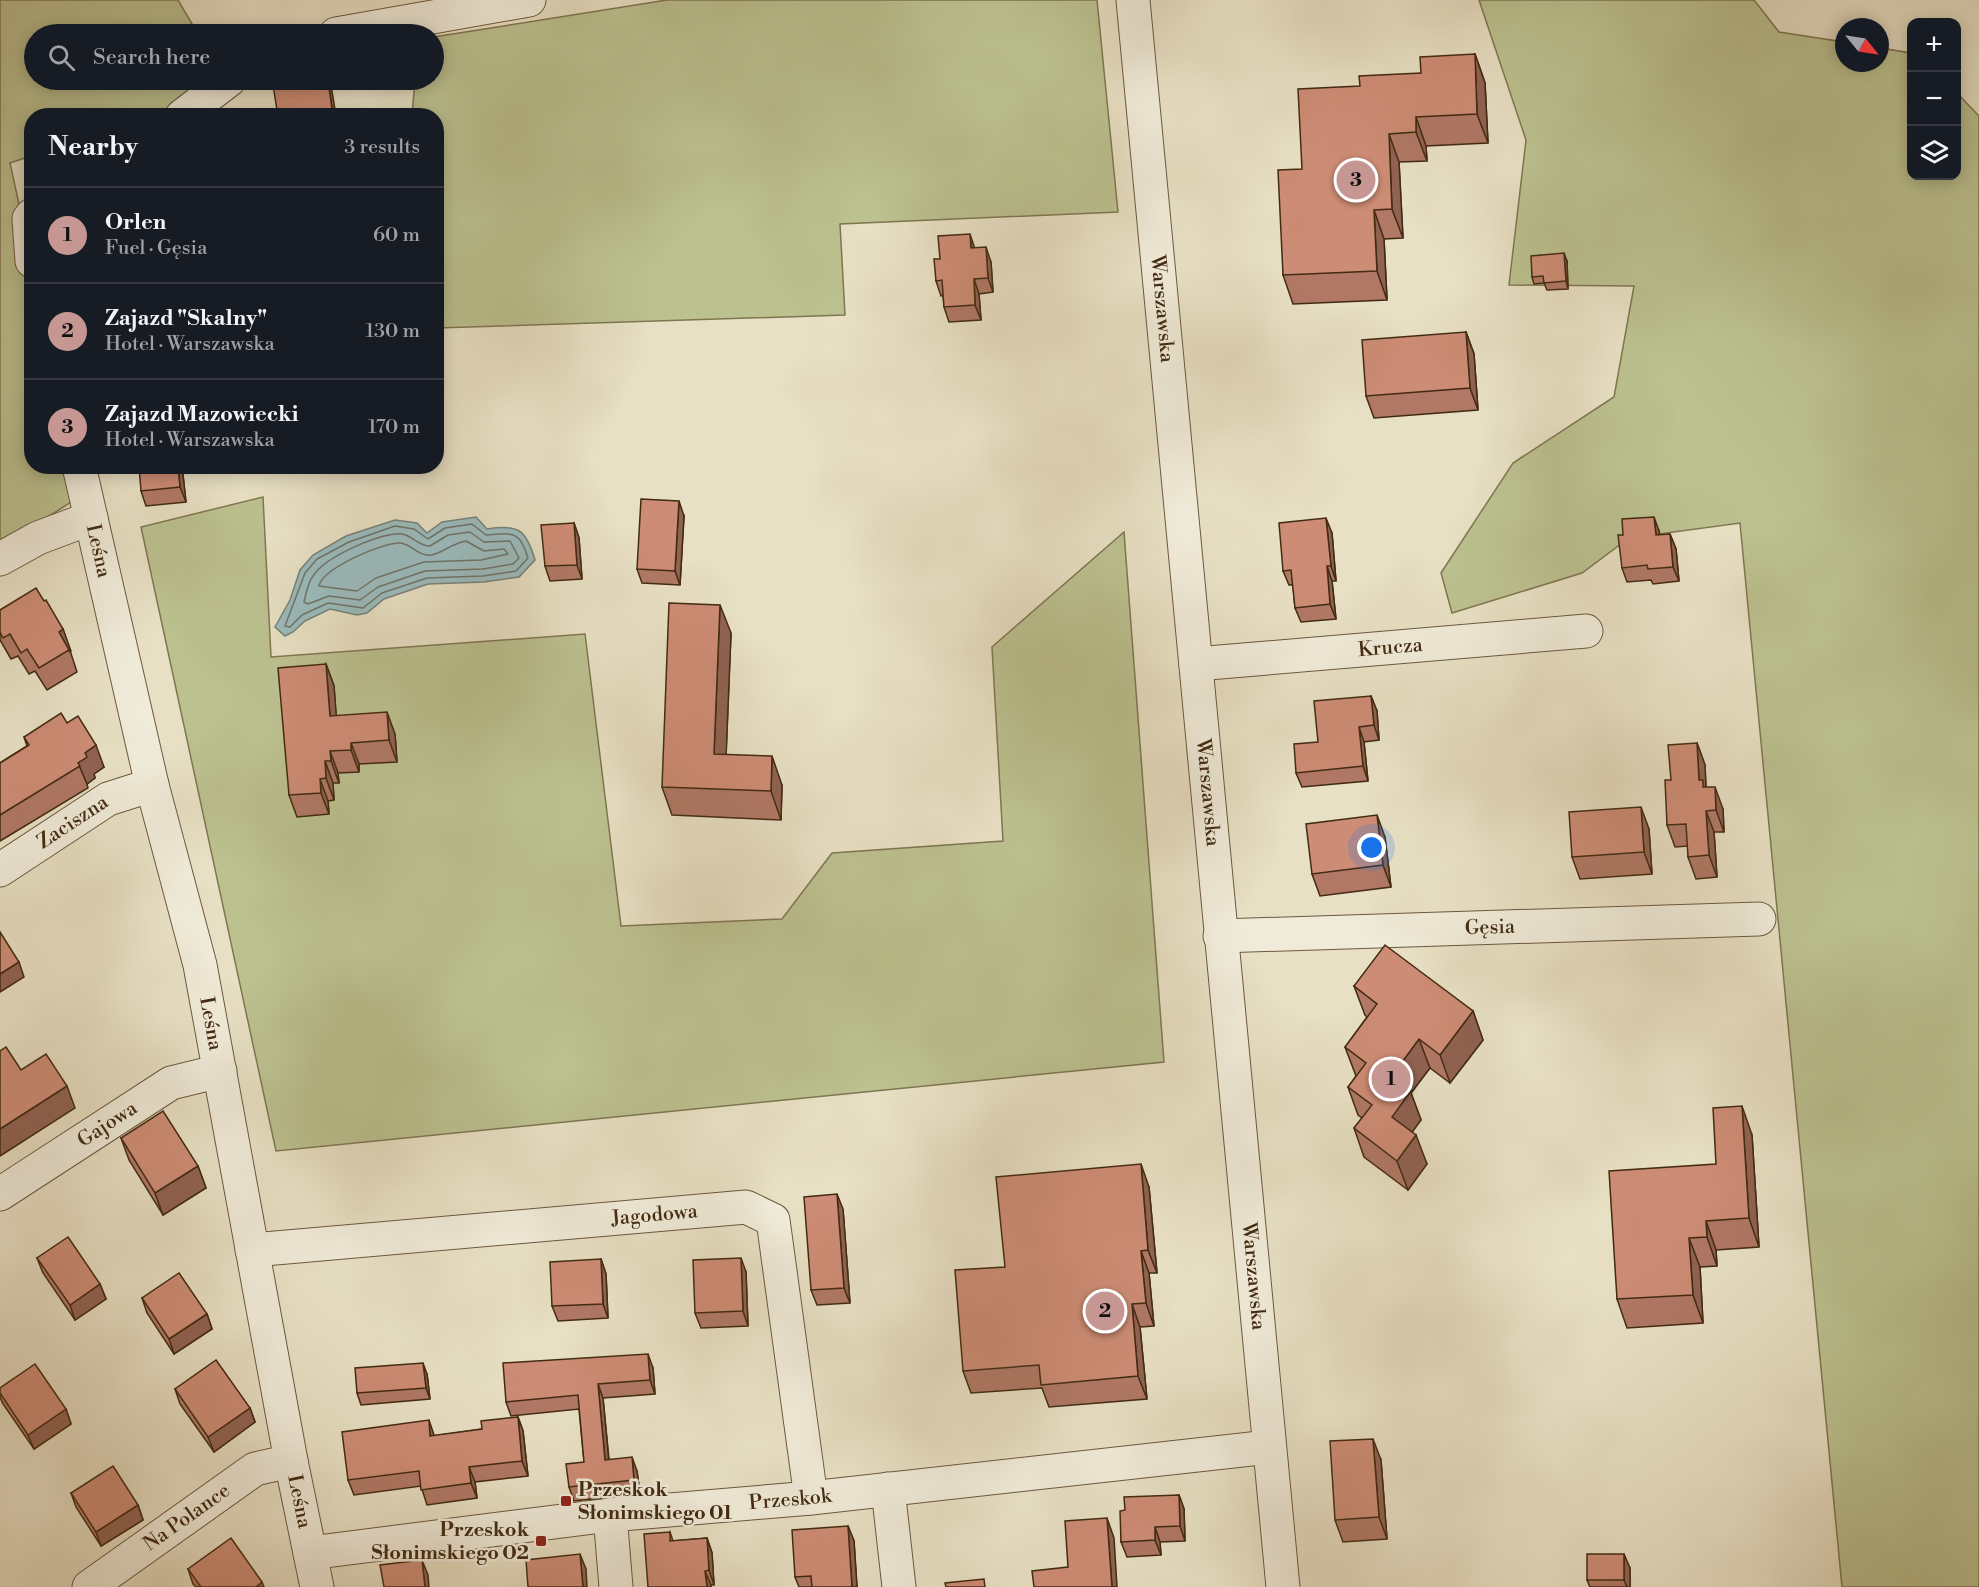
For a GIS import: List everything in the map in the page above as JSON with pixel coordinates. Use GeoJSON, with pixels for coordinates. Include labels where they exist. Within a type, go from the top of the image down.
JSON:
{"type":"FeatureCollection","features":[{"type":"Feature","properties":{"kind":"street"},"geometry":{"type":"LineString","coordinates":[[393,24],[529,0]]}},
{"type":"Feature","properties":{"kind":"street","name":"Warszawska"},"geometry":{"type":"LineString","coordinates":[[1133,0],[1283,1587]]}},
{"type":"Feature","properties":{"kind":"street"},"geometry":{"type":"LineString","coordinates":[[192,108],[216,90]]}},
{"type":"Feature","properties":{"kind":"street","name":"Leśna"},"geometry":{"type":"LineString","coordinates":[[81,474],[152,785],[200,965],[291,1461],[317,1587]]}},
{"type":"Feature","properties":{"kind":"street"},"geometry":{"type":"LineString","coordinates":[[0,559],[38,538],[91,518]]}},
{"type":"Feature","properties":{"kind":"street","name":"Krucza"},"geometry":{"type":"LineString","coordinates":[[1196,664],[1586,631]]}},
{"type":"Feature","properties":{"kind":"street","name":"Zaciszna"},"geometry":{"type":"LineString","coordinates":[[0,870],[108,799],[152,785]]}},
{"type":"Feature","properties":{"kind":"street","name":"Gęsia"},"geometry":{"type":"LineString","coordinates":[[1220,936],[1759,919]]}},
{"type":"Feature","properties":{"kind":"street","name":"Gajowa"},"geometry":{"type":"LineString","coordinates":[[0,1194],[171,1083],[220,1071]]}},
{"type":"Feature","properties":{"kind":"street","name":"Jagodowa"},"geometry":{"type":"LineString","coordinates":[[252,1250],[746,1207],[773,1220],[811,1498]]}},
{"type":"Feature","properties":{"kind":"street","name":"Przeskok"},"geometry":{"type":"LineString","coordinates":[[310,1553],[610,1515],[811,1498],[1269,1447]]}},
{"type":"Feature","properties":{"kind":"street","name":"Na Polance"},"geometry":{"type":"LineString","coordinates":[[89,1587],[255,1469],[291,1461]]}},
{"type":"Feature","properties":{"kind":"street"},"geometry":{"type":"LineString","coordinates":[[888,1489],[899,1587]]}},
{"type":"Feature","properties":{"kind":"street"},"geometry":{"type":"LineString","coordinates":[[610,1515],[616,1587]]}},
{"type":"Feature","properties":{"kind":"green space"},"geometry":{"type":"Polygon","coordinates":[[[0,0],[178,0],[192,24],[24,24],[24,90],[229,90],[232,95],[188,108],[24,108],[24,158],[10,163],[24,227],[24,474],[80,474],[84,494],[0,547],[0,0]]]}},
{"type":"Feature","properties":{"kind":"green space"},"geometry":{"type":"Polygon","coordinates":[[[667,0],[1097,0],[1118,212],[840,224],[845,315],[444,328],[444,108],[413,108],[414,90],[444,90],[444,35],[667,0]]]}},
{"type":"Feature","properties":{"kind":"green space"},"geometry":{"type":"Polygon","coordinates":[[[1479,0],[1754,0],[1779,32],[1835,41],[1835,72],[1889,72],[1889,49],[1907,52],[1907,180],[1961,180],[1961,97],[1979,116],[1979,1587],[1842,1587],[1740,523],[1629,538],[1582,573],[1452,613],[1441,573],[1513,463],[1614,397],[1634,286],[1509,285],[1526,140],[1479,0]]]}},
{"type":"Feature","properties":{"kind":"green space"},"geometry":{"type":"Polygon","coordinates":[[[263,497],[271,657],[585,634],[621,926],[782,919],[832,853],[1003,841],[992,647],[1124,532],[1164,1062],[276,1151],[141,527],[263,497]]]}},
{"type":"Feature","properties":{"kind":"water"},"geometry":{"type":"Polygon","coordinates":[[[476,517],[487,529],[513,528],[524,535],[535,560],[519,577],[484,582],[428,584],[384,599],[367,613],[357,615],[330,609],[305,621],[285,636],[275,627],[290,600],[300,570],[313,555],[346,536],[395,520],[417,523],[427,533],[442,522],[476,517]]]}},
{"type":"Feature","properties":{"kind":"building"},"geometry":{"type":"Polygon","coordinates":[[[1475,54],[1477,114],[1416,117],[1416,132],[1389,134],[1392,209],[1374,210],[1377,271],[1283,275],[1278,170],[1302,169],[1298,89],[1360,86],[1359,76],[1421,73],[1420,57],[1475,54]]]}},
{"type":"Feature","properties":{"kind":"building"},"geometry":{"type":"Polygon","coordinates":[[[274,90],[329,90],[332,108],[277,108],[274,90]]]}},
{"type":"Feature","properties":{"kind":"building"},"geometry":{"type":"Polygon","coordinates":[[[970,234],[971,248],[986,247],[988,278],[974,279],[975,305],[944,307],[942,280],[936,281],[934,259],[940,259],[938,236],[970,234]]]}},
{"type":"Feature","properties":{"kind":"building"},"geometry":{"type":"Polygon","coordinates":[[[1564,253],[1566,281],[1544,283],[1543,276],[1532,277],[1531,256],[1564,253]]]}},
{"type":"Feature","properties":{"kind":"building"},"geometry":{"type":"Polygon","coordinates":[[[1466,332],[1470,388],[1366,396],[1362,340],[1466,332]]]}},
{"type":"Feature","properties":{"kind":"building"},"geometry":{"type":"Polygon","coordinates":[[[140,474],[179,474],[180,487],[141,491],[140,474]]]}},
{"type":"Feature","properties":{"kind":"building"},"geometry":{"type":"Polygon","coordinates":[[[641,499],[679,501],[675,571],[637,569],[641,499]]]}},
{"type":"Feature","properties":{"kind":"building"},"geometry":{"type":"Polygon","coordinates":[[[1654,517],[1656,535],[1670,534],[1673,567],[1648,569],[1647,565],[1622,568],[1618,535],[1623,535],[1622,519],[1654,517]]]}},
{"type":"Feature","properties":{"kind":"building"},"geometry":{"type":"Polygon","coordinates":[[[1326,518],[1331,566],[1327,566],[1330,604],[1295,608],[1291,570],[1283,571],[1279,523],[1326,518]]]}},
{"type":"Feature","properties":{"kind":"building"},"geometry":{"type":"Polygon","coordinates":[[[574,523],[577,565],[545,566],[541,525],[574,523]]]}},
{"type":"Feature","properties":{"kind":"building"},"geometry":{"type":"Polygon","coordinates":[[[36,588],[63,629],[59,632],[69,650],[39,668],[27,649],[21,653],[10,634],[3,638],[0,632],[0,610],[36,588]]]}},
{"type":"Feature","properties":{"kind":"building"},"geometry":{"type":"Polygon","coordinates":[[[669,603],[720,605],[714,754],[772,756],[771,791],[662,787],[669,603]]]}},
{"type":"Feature","properties":{"kind":"building"},"geometry":{"type":"Polygon","coordinates":[[[326,664],[330,716],[387,712],[389,740],[351,743],[351,750],[330,751],[331,761],[325,761],[326,778],[320,779],[321,793],[289,795],[278,668],[326,664]]]}},
{"type":"Feature","properties":{"kind":"building"},"geometry":{"type":"Polygon","coordinates":[[[1371,696],[1374,725],[1359,727],[1363,766],[1296,773],[1294,744],[1318,742],[1314,701],[1371,696]]]}},
{"type":"Feature","properties":{"kind":"building"},"geometry":{"type":"Polygon","coordinates":[[[61,713],[67,723],[78,716],[96,745],[85,753],[87,757],[78,763],[80,766],[0,815],[0,763],[29,745],[24,737],[61,713]]]}},
{"type":"Feature","properties":{"kind":"building"},"geometry":{"type":"Polygon","coordinates":[[[1697,743],[1699,780],[1703,780],[1703,787],[1715,787],[1716,810],[1706,811],[1709,855],[1688,857],[1686,824],[1667,825],[1665,780],[1671,780],[1668,745],[1697,743]]]}},
{"type":"Feature","properties":{"kind":"building"},"geometry":{"type":"Polygon","coordinates":[[[1641,807],[1644,852],[1572,857],[1569,812],[1641,807]]]}},
{"type":"Feature","properties":{"kind":"building"},"geometry":{"type":"Polygon","coordinates":[[[1377,815],[1383,865],[1312,874],[1306,824],[1377,815]]]}},
{"type":"Feature","properties":{"kind":"building"},"geometry":{"type":"Polygon","coordinates":[[[0,932],[19,962],[0,974],[0,932]]]}},
{"type":"Feature","properties":{"kind":"building"},"geometry":{"type":"Polygon","coordinates":[[[1385,945],[1473,1011],[1440,1055],[1419,1039],[1391,1077],[1411,1091],[1392,1117],[1416,1135],[1397,1161],[1354,1128],[1372,1105],[1348,1087],[1366,1063],[1345,1047],[1377,1004],[1354,986],[1385,945]]]}},
{"type":"Feature","properties":{"kind":"building"},"geometry":{"type":"Polygon","coordinates":[[[6,1047],[21,1070],[46,1054],[67,1086],[0,1129],[0,1051],[6,1047]]]}},
{"type":"Feature","properties":{"kind":"building"},"geometry":{"type":"Polygon","coordinates":[[[1742,1106],[1749,1218],[1706,1221],[1707,1237],[1689,1238],[1693,1295],[1617,1299],[1609,1171],[1716,1164],[1713,1108],[1742,1106]]]}},
{"type":"Feature","properties":{"kind":"building"},"geometry":{"type":"Polygon","coordinates":[[[163,1111],[198,1166],[155,1193],[121,1138],[163,1111]]]}},
{"type":"Feature","properties":{"kind":"building"},"geometry":{"type":"Polygon","coordinates":[[[1141,1164],[1148,1250],[1141,1251],[1146,1303],[1132,1304],[1138,1376],[1041,1385],[1039,1365],[963,1371],[955,1270],[1005,1267],[996,1177],[1141,1164]]]}},
{"type":"Feature","properties":{"kind":"building"},"geometry":{"type":"Polygon","coordinates":[[[837,1194],[844,1288],[811,1290],[804,1197],[837,1194]]]}},
{"type":"Feature","properties":{"kind":"building"},"geometry":{"type":"Polygon","coordinates":[[[68,1237],[100,1284],[70,1305],[37,1258],[68,1237]]]}},
{"type":"Feature","properties":{"kind":"building"},"geometry":{"type":"Polygon","coordinates":[[[741,1258],[743,1311],[695,1313],[693,1260],[741,1258]]]}},
{"type":"Feature","properties":{"kind":"building"},"geometry":{"type":"Polygon","coordinates":[[[601,1259],[603,1304],[552,1306],[550,1262],[601,1259]]]}},
{"type":"Feature","properties":{"kind":"building"},"geometry":{"type":"Polygon","coordinates":[[[179,1273],[207,1314],[169,1339],[142,1298],[179,1273]]]}},
{"type":"Feature","properties":{"kind":"building"},"geometry":{"type":"Polygon","coordinates":[[[648,1354],[650,1380],[598,1384],[605,1460],[632,1457],[634,1480],[569,1487],[566,1464],[584,1462],[578,1395],[506,1402],[503,1363],[648,1354]]]}},
{"type":"Feature","properties":{"kind":"building"},"geometry":{"type":"Polygon","coordinates":[[[216,1360],[250,1408],[208,1437],[175,1389],[216,1360]]]}},
{"type":"Feature","properties":{"kind":"building"},"geometry":{"type":"Polygon","coordinates":[[[423,1363],[426,1388],[357,1393],[355,1368],[423,1363]]]}},
{"type":"Feature","properties":{"kind":"building"},"geometry":{"type":"Polygon","coordinates":[[[35,1364],[66,1409],[28,1435],[0,1393],[0,1388],[35,1364]]]}},
{"type":"Feature","properties":{"kind":"building"},"geometry":{"type":"Polygon","coordinates":[[[518,1417],[522,1461],[469,1467],[471,1483],[421,1490],[419,1471],[348,1480],[342,1432],[429,1420],[430,1436],[482,1429],[481,1421],[518,1417]]]}},
{"type":"Feature","properties":{"kind":"building"},"geometry":{"type":"Polygon","coordinates":[[[1373,1439],[1379,1517],[1335,1520],[1330,1441],[1373,1439]]]}},
{"type":"Feature","properties":{"kind":"building"},"geometry":{"type":"Polygon","coordinates":[[[113,1466],[138,1505],[96,1532],[71,1493],[113,1466]]]}},
{"type":"Feature","properties":{"kind":"building"},"geometry":{"type":"Polygon","coordinates":[[[1179,1495],[1180,1526],[1155,1527],[1155,1540],[1121,1542],[1120,1511],[1125,1510],[1124,1497],[1179,1495]]]}},
{"type":"Feature","properties":{"kind":"building"},"geometry":{"type":"Polygon","coordinates":[[[1107,1518],[1112,1587],[1034,1587],[1032,1571],[1068,1567],[1065,1521],[1107,1518]]]}},
{"type":"Feature","properties":{"kind":"building"},"geometry":{"type":"Polygon","coordinates":[[[848,1526],[852,1587],[812,1587],[811,1576],[795,1577],[792,1530],[848,1526]]]}},
{"type":"Feature","properties":{"kind":"building"},"geometry":{"type":"Polygon","coordinates":[[[670,1532],[670,1541],[707,1538],[709,1570],[705,1571],[707,1587],[648,1587],[644,1534],[670,1532]]]}},
{"type":"Feature","properties":{"kind":"building"},"geometry":{"type":"Polygon","coordinates":[[[231,1538],[262,1582],[256,1587],[201,1587],[188,1569],[231,1538]]]}},
{"type":"Feature","properties":{"kind":"building"},"geometry":{"type":"Polygon","coordinates":[[[580,1554],[583,1587],[528,1587],[526,1560],[580,1554]]]}},
{"type":"Feature","properties":{"kind":"building"},"geometry":{"type":"Polygon","coordinates":[[[1587,1554],[1624,1554],[1624,1580],[1587,1580],[1587,1554]]]}},
{"type":"Feature","properties":{"kind":"building"},"geometry":{"type":"Polygon","coordinates":[[[422,1560],[425,1587],[384,1587],[380,1565],[422,1560]]]}},
{"type":"Feature","properties":{"kind":"building"},"geometry":{"type":"Polygon","coordinates":[[[984,1579],[985,1587],[946,1587],[945,1583],[984,1579]]]}},
{"type":"Feature","properties":{"kind":"place","name":"Zajazd Mazowiecki"},"geometry":{"type":"Point","coordinates":[1356,180]}},
{"type":"Feature","properties":{"kind":"place","name":"Orlen"},"geometry":{"type":"Point","coordinates":[1391,1079]}},
{"type":"Feature","properties":{"kind":"place","name":"Zajazd \"Skalny\""},"geometry":{"type":"Point","coordinates":[1105,1311]}},
{"type":"Feature","properties":{"kind":"place","name":"Przeskok Słonimskiego 01"},"geometry":{"type":"Point","coordinates":[566,1501]}},
{"type":"Feature","properties":{"kind":"place","name":"Przeskok Słonimskiego 02"},"geometry":{"type":"Point","coordinates":[541,1541]}}]}
